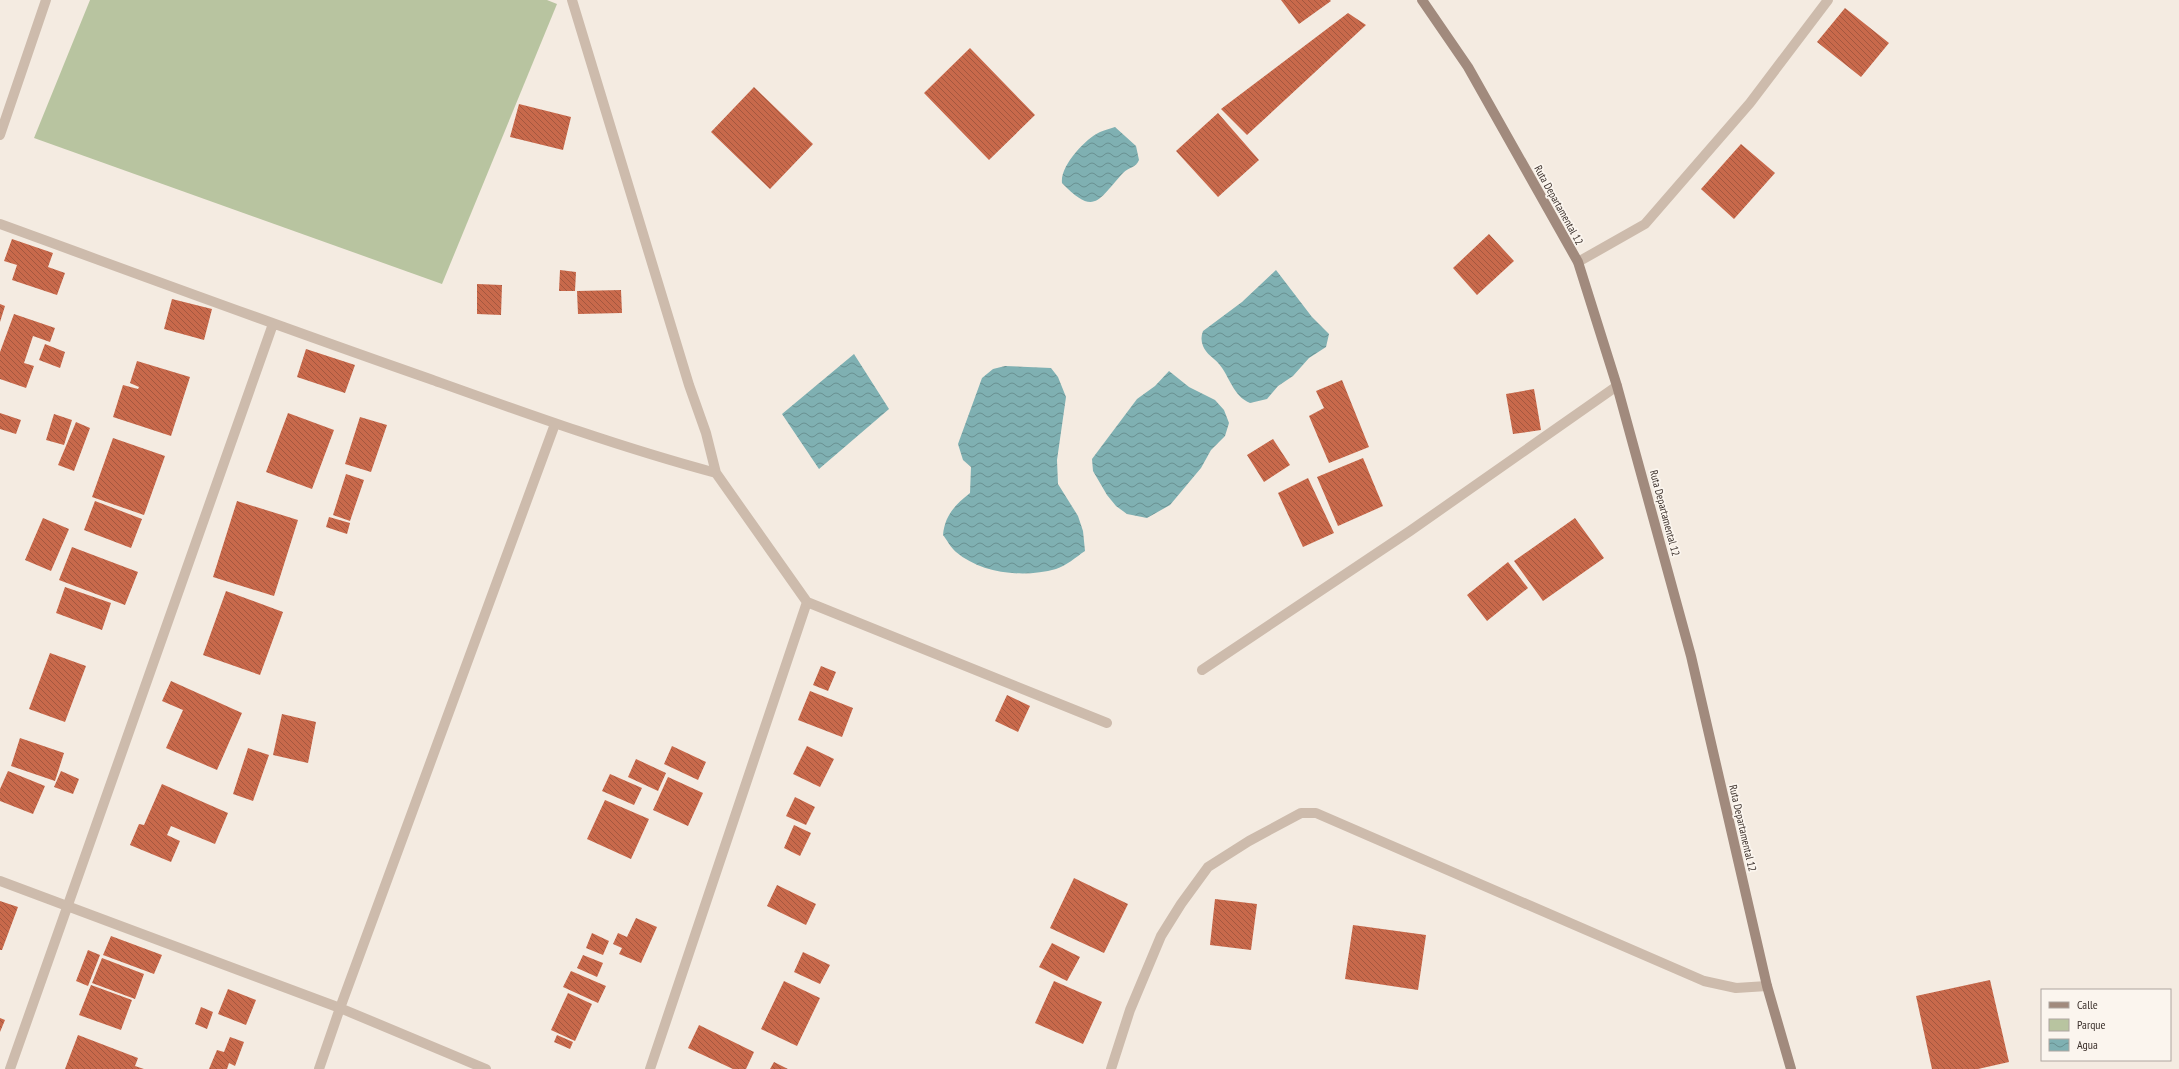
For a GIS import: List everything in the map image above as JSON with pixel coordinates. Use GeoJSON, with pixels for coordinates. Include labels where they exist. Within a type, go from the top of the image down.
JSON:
{"type":"FeatureCollection","features":[{"type":"Feature","properties":{"kind":"main road","name":"Ruta Departamental 12"},"geometry":{"type":"LineString","coordinates":[[1422,0],[1468,67],[1578,262],[1618,386],[1691,656],[1767,986],[1790,1069]]}},
{"type":"Feature","properties":{"kind":"street"},"geometry":{"type":"LineString","coordinates":[[0,135],[46,0]]}},
{"type":"Feature","properties":{"kind":"street"},"geometry":{"type":"LineString","coordinates":[[572,0],[689,385],[706,433],[716,473],[807,602],[1107,723]]}},
{"type":"Feature","properties":{"kind":"street"},"geometry":{"type":"LineString","coordinates":[[1578,262],[1645,224],[1750,102],[1828,0]]}},
{"type":"Feature","properties":{"kind":"street"},"geometry":{"type":"LineString","coordinates":[[0,224],[273,324],[555,424],[656,457],[716,473]]}},
{"type":"Feature","properties":{"kind":"street"},"geometry":{"type":"LineString","coordinates":[[10,1069],[273,324]]}},
{"type":"Feature","properties":{"kind":"street"},"geometry":{"type":"LineString","coordinates":[[1202,670],[1410,530],[1618,386]]}},
{"type":"Feature","properties":{"kind":"street"},"geometry":{"type":"LineString","coordinates":[[319,1069],[340,1008],[555,424]]}},
{"type":"Feature","properties":{"kind":"street"},"geometry":{"type":"LineString","coordinates":[[650,1069],[807,602]]}},
{"type":"Feature","properties":{"kind":"street"},"geometry":{"type":"LineString","coordinates":[[1111,1069],[1130,1010],[1161,936],[1181,904],[1208,867],[1249,840],[1301,813],[1316,813],[1704,981],[1736,988],[1767,986]]}},
{"type":"Feature","properties":{"kind":"street"},"geometry":{"type":"LineString","coordinates":[[0,882],[340,1008],[486,1069]]}},
{"type":"Feature","properties":{"kind":"green space"},"geometry":{"type":"Polygon","coordinates":[[[90,0],[547,0],[557,4],[442,284],[34,138],[90,0]]]}},
{"type":"Feature","properties":{"kind":"water"},"geometry":{"type":"Polygon","coordinates":[[[1115,127],[1136,146],[1139,160],[1138,163],[1125,171],[1108,191],[1096,201],[1089,202],[1082,200],[1062,183],[1062,176],[1065,169],[1069,161],[1087,141],[1100,132],[1115,127]]]}},
{"type":"Feature","properties":{"kind":"water"},"geometry":{"type":"Polygon","coordinates":[[[1276,270],[1312,317],[1329,334],[1326,347],[1309,358],[1293,376],[1278,386],[1267,399],[1250,403],[1240,396],[1223,369],[1204,349],[1202,344],[1202,335],[1203,331],[1242,302],[1276,270]]]}},
{"type":"Feature","properties":{"kind":"water"},"geometry":{"type":"Polygon","coordinates":[[[854,354],[889,409],[819,469],[782,414],[854,354]]]}},
{"type":"Feature","properties":{"kind":"water"},"geometry":{"type":"Polygon","coordinates":[[[1005,366],[1051,368],[1058,377],[1066,397],[1057,460],[1058,484],[1078,516],[1083,531],[1085,551],[1063,566],[1044,572],[1004,572],[978,565],[956,552],[943,535],[948,516],[970,493],[971,467],[963,460],[958,444],[982,378],[993,369],[1005,366]]]}},
{"type":"Feature","properties":{"kind":"water"},"geometry":{"type":"Polygon","coordinates":[[[1169,371],[1189,387],[1215,400],[1224,410],[1229,423],[1225,436],[1211,450],[1201,468],[1170,505],[1147,518],[1127,514],[1116,506],[1107,495],[1093,471],[1092,459],[1137,399],[1155,386],[1169,371]]]}},
{"type":"Feature","properties":{"kind":"building"},"geometry":{"type":"Polygon","coordinates":[[[1281,0],[1330,0],[1331,1],[1299,24],[1281,0]]]}},
{"type":"Feature","properties":{"kind":"building"},"geometry":{"type":"Polygon","coordinates":[[[1845,8],[1889,43],[1861,77],[1817,42],[1845,8]]]}},
{"type":"Feature","properties":{"kind":"building"},"geometry":{"type":"Polygon","coordinates":[[[1348,13],[1366,25],[1247,135],[1221,109],[1348,13]]]}},
{"type":"Feature","properties":{"kind":"building"},"geometry":{"type":"Polygon","coordinates":[[[970,48],[1035,115],[989,160],[924,93],[970,48]]]}},
{"type":"Feature","properties":{"kind":"building"},"geometry":{"type":"Polygon","coordinates":[[[754,87],[813,144],[770,189],[711,132],[754,87]]]}},
{"type":"Feature","properties":{"kind":"building"},"geometry":{"type":"Polygon","coordinates":[[[519,104],[571,117],[563,150],[510,137],[519,104]]]}},
{"type":"Feature","properties":{"kind":"building"},"geometry":{"type":"Polygon","coordinates":[[[1218,113],[1259,160],[1218,197],[1176,151],[1218,113]]]}},
{"type":"Feature","properties":{"kind":"building"},"geometry":{"type":"Polygon","coordinates":[[[1741,144],[1775,173],[1734,219],[1701,189],[1741,144]]]}},
{"type":"Feature","properties":{"kind":"building"},"geometry":{"type":"Polygon","coordinates":[[[1489,234],[1514,261],[1477,295],[1453,268],[1489,234]]]}},
{"type":"Feature","properties":{"kind":"building"},"geometry":{"type":"Polygon","coordinates":[[[12,239],[53,253],[48,267],[65,273],[57,295],[12,280],[17,265],[4,261],[12,239]]]}},
{"type":"Feature","properties":{"kind":"building"},"geometry":{"type":"Polygon","coordinates":[[[560,270],[576,272],[575,291],[559,291],[560,270]]]}},
{"type":"Feature","properties":{"kind":"building"},"geometry":{"type":"Polygon","coordinates":[[[477,284],[502,285],[501,315],[477,314],[477,284]]]}},
{"type":"Feature","properties":{"kind":"building"},"geometry":{"type":"Polygon","coordinates":[[[621,290],[622,313],[578,314],[577,291],[621,290]]]}},
{"type":"Feature","properties":{"kind":"building"},"geometry":{"type":"Polygon","coordinates":[[[172,299],[212,309],[204,340],[164,329],[172,299]]]}},
{"type":"Feature","properties":{"kind":"building"},"geometry":{"type":"Polygon","coordinates":[[[0,304],[5,306],[0,322],[0,304]]]}},
{"type":"Feature","properties":{"kind":"building"},"geometry":{"type":"Polygon","coordinates":[[[14,314],[55,328],[50,342],[33,336],[24,363],[34,366],[26,388],[0,379],[0,352],[14,314]]]}},
{"type":"Feature","properties":{"kind":"building"},"geometry":{"type":"Polygon","coordinates":[[[45,344],[65,352],[60,368],[39,360],[45,344]]]}},
{"type":"Feature","properties":{"kind":"building"},"geometry":{"type":"Polygon","coordinates":[[[306,349],[355,365],[345,393],[297,377],[306,349]]]}},
{"type":"Feature","properties":{"kind":"building"},"geometry":{"type":"Polygon","coordinates":[[[137,361],[190,377],[171,436],[113,417],[123,385],[138,389],[139,387],[130,383],[137,361]]]}},
{"type":"Feature","properties":{"kind":"building"},"geometry":{"type":"Polygon","coordinates":[[[1342,380],[1369,447],[1329,463],[1309,416],[1324,408],[1316,391],[1342,380]]]}},
{"type":"Feature","properties":{"kind":"building"},"geometry":{"type":"Polygon","coordinates":[[[1534,389],[1541,430],[1513,434],[1506,394],[1534,389]]]}},
{"type":"Feature","properties":{"kind":"building"},"geometry":{"type":"Polygon","coordinates":[[[0,413],[21,420],[16,434],[0,429],[0,413]]]}},
{"type":"Feature","properties":{"kind":"building"},"geometry":{"type":"Polygon","coordinates":[[[288,413],[334,430],[312,489],[266,472],[288,413]]]}},
{"type":"Feature","properties":{"kind":"building"},"geometry":{"type":"Polygon","coordinates":[[[54,414],[72,420],[64,445],[46,440],[54,414]]]}},
{"type":"Feature","properties":{"kind":"building"},"geometry":{"type":"Polygon","coordinates":[[[360,417],[387,425],[371,472],[345,464],[360,417]]]}},
{"type":"Feature","properties":{"kind":"building"},"geometry":{"type":"Polygon","coordinates":[[[76,422],[90,428],[74,471],[58,465],[76,422]]]}},
{"type":"Feature","properties":{"kind":"building"},"geometry":{"type":"Polygon","coordinates":[[[113,438],[165,456],[144,515],[92,497],[113,438]]]}},
{"type":"Feature","properties":{"kind":"building"},"geometry":{"type":"Polygon","coordinates":[[[1273,439],[1290,465],[1264,482],[1247,455],[1273,439]]]}},
{"type":"Feature","properties":{"kind":"building"},"geometry":{"type":"Polygon","coordinates":[[[1363,458],[1383,506],[1338,526],[1317,477],[1363,458]]]}},
{"type":"Feature","properties":{"kind":"building"},"geometry":{"type":"Polygon","coordinates":[[[346,474],[364,480],[350,521],[333,515],[346,474]]]}},
{"type":"Feature","properties":{"kind":"building"},"geometry":{"type":"Polygon","coordinates":[[[1308,478],[1334,533],[1303,547],[1278,493],[1308,478]]]}},
{"type":"Feature","properties":{"kind":"building"},"geometry":{"type":"Polygon","coordinates":[[[95,501],[142,519],[131,548],[84,530],[95,501]]]}},
{"type":"Feature","properties":{"kind":"building"},"geometry":{"type":"Polygon","coordinates":[[[237,501],[298,520],[274,596],[213,577],[237,501]]]}},
{"type":"Feature","properties":{"kind":"building"},"geometry":{"type":"Polygon","coordinates":[[[329,517],[350,523],[347,534],[326,527],[329,517]]]}},
{"type":"Feature","properties":{"kind":"building"},"geometry":{"type":"Polygon","coordinates":[[[43,518],[69,529],[51,571],[25,560],[43,518]]]}},
{"type":"Feature","properties":{"kind":"building"},"geometry":{"type":"Polygon","coordinates":[[[1575,518],[1604,558],[1543,601],[1514,561],[1575,518]]]}},
{"type":"Feature","properties":{"kind":"building"},"geometry":{"type":"Polygon","coordinates":[[[72,547],[138,572],[125,605],[59,580],[72,547]]]}},
{"type":"Feature","properties":{"kind":"building"},"geometry":{"type":"Polygon","coordinates":[[[1508,562],[1528,588],[1487,621],[1467,595],[1508,562]]]}},
{"type":"Feature","properties":{"kind":"building"},"geometry":{"type":"Polygon","coordinates":[[[65,587],[111,603],[102,630],[56,613],[65,587]]]}},
{"type":"Feature","properties":{"kind":"building"},"geometry":{"type":"Polygon","coordinates":[[[226,591],[283,612],[260,675],[203,655],[226,591]]]}},
{"type":"Feature","properties":{"kind":"building"},"geometry":{"type":"Polygon","coordinates":[[[50,653],[86,666],[65,722],[29,709],[50,653]]]}},
{"type":"Feature","properties":{"kind":"building"},"geometry":{"type":"Polygon","coordinates":[[[821,666],[836,672],[828,691],[813,685],[821,666]]]}},
{"type":"Feature","properties":{"kind":"building"},"geometry":{"type":"Polygon","coordinates":[[[171,681],[242,713],[217,770],[166,748],[183,710],[162,701],[171,681]]]}},
{"type":"Feature","properties":{"kind":"building"},"geometry":{"type":"Polygon","coordinates":[[[810,691],[853,708],[842,737],[798,720],[810,691]]]}},
{"type":"Feature","properties":{"kind":"building"},"geometry":{"type":"Polygon","coordinates":[[[1007,695],[1030,706],[1018,732],[995,721],[1007,695]]]}},
{"type":"Feature","properties":{"kind":"building"},"geometry":{"type":"Polygon","coordinates":[[[282,714],[316,722],[308,763],[273,755],[282,714]]]}},
{"type":"Feature","properties":{"kind":"building"},"geometry":{"type":"Polygon","coordinates":[[[20,738],[64,753],[55,781],[11,766],[20,738]]]}},
{"type":"Feature","properties":{"kind":"building"},"geometry":{"type":"Polygon","coordinates":[[[672,746],[706,762],[698,780],[664,764],[672,746]]]}},
{"type":"Feature","properties":{"kind":"building"},"geometry":{"type":"Polygon","coordinates":[[[807,746],[834,759],[820,787],[793,774],[807,746]]]}},
{"type":"Feature","properties":{"kind":"building"},"geometry":{"type":"Polygon","coordinates":[[[248,748],[269,755],[253,801],[233,794],[248,748]]]}},
{"type":"Feature","properties":{"kind":"building"},"geometry":{"type":"Polygon","coordinates":[[[636,759],[666,773],[658,791],[628,777],[636,759]]]}},
{"type":"Feature","properties":{"kind":"building"},"geometry":{"type":"Polygon","coordinates":[[[8,771],[45,786],[33,814],[0,801],[0,789],[8,771]]]}},
{"type":"Feature","properties":{"kind":"building"},"geometry":{"type":"Polygon","coordinates":[[[61,771],[79,779],[73,794],[54,787],[61,771]]]}},
{"type":"Feature","properties":{"kind":"building"},"geometry":{"type":"Polygon","coordinates":[[[610,774],[642,788],[634,805],[602,791],[610,774]]]}},
{"type":"Feature","properties":{"kind":"building"},"geometry":{"type":"Polygon","coordinates":[[[668,777],[703,793],[688,826],[653,810],[668,777]]]}},
{"type":"Feature","properties":{"kind":"building"},"geometry":{"type":"Polygon","coordinates":[[[162,784],[228,813],[215,844],[171,826],[167,835],[180,841],[171,862],[130,845],[139,824],[144,825],[162,784]]]}},
{"type":"Feature","properties":{"kind":"building"},"geometry":{"type":"Polygon","coordinates":[[[795,797],[815,807],[806,825],[786,816],[795,797]]]}},
{"type":"Feature","properties":{"kind":"building"},"geometry":{"type":"Polygon","coordinates":[[[605,800],[649,819],[631,859],[587,839],[605,800]]]}},
{"type":"Feature","properties":{"kind":"building"},"geometry":{"type":"Polygon","coordinates":[[[794,825],[811,833],[800,856],[784,848],[794,825]]]}},
{"type":"Feature","properties":{"kind":"building"},"geometry":{"type":"Polygon","coordinates":[[[1074,878],[1128,904],[1104,953],[1050,928],[1074,878]]]}},
{"type":"Feature","properties":{"kind":"building"},"geometry":{"type":"Polygon","coordinates":[[[777,885],[816,904],[806,925],[767,906],[777,885]]]}},
{"type":"Feature","properties":{"kind":"building"},"geometry":{"type":"Polygon","coordinates":[[[1215,899],[1257,904],[1251,950],[1210,945],[1215,899]]]}},
{"type":"Feature","properties":{"kind":"building"},"geometry":{"type":"Polygon","coordinates":[[[0,901],[18,907],[2,950],[0,950],[0,901]]]}},
{"type":"Feature","properties":{"kind":"building"},"geometry":{"type":"Polygon","coordinates":[[[636,918],[657,927],[641,963],[619,954],[622,948],[613,944],[618,933],[627,937],[636,918]]]}},
{"type":"Feature","properties":{"kind":"building"},"geometry":{"type":"Polygon","coordinates":[[[1353,925],[1426,935],[1418,990],[1345,979],[1353,925]]]}},
{"type":"Feature","properties":{"kind":"building"},"geometry":{"type":"Polygon","coordinates":[[[592,933],[609,941],[603,955],[586,948],[592,933]]]}},
{"type":"Feature","properties":{"kind":"building"},"geometry":{"type":"Polygon","coordinates":[[[111,936],[162,955],[154,974],[103,955],[111,936]]]}},
{"type":"Feature","properties":{"kind":"building"},"geometry":{"type":"Polygon","coordinates":[[[1052,943],[1080,957],[1067,981],[1039,967],[1052,943]]]}},
{"type":"Feature","properties":{"kind":"building"},"geometry":{"type":"Polygon","coordinates":[[[88,950],[100,955],[88,986],[76,981],[88,950]]]}},
{"type":"Feature","properties":{"kind":"building"},"geometry":{"type":"Polygon","coordinates":[[[803,952],[830,965],[820,984],[794,972],[803,952]]]}},
{"type":"Feature","properties":{"kind":"building"},"geometry":{"type":"Polygon","coordinates":[[[583,955],[603,963],[597,977],[577,968],[583,955]]]}},
{"type":"Feature","properties":{"kind":"building"},"geometry":{"type":"Polygon","coordinates":[[[102,958],[144,974],[135,999],[92,983],[102,958]]]}},
{"type":"Feature","properties":{"kind":"building"},"geometry":{"type":"Polygon","coordinates":[[[571,971],[606,986],[598,1003],[563,987],[571,971]]]}},
{"type":"Feature","properties":{"kind":"building"},"geometry":{"type":"Polygon","coordinates":[[[1990,980],[2009,1062],[1978,1069],[1932,1069],[1916,996],[1990,980]]]}},
{"type":"Feature","properties":{"kind":"building"},"geometry":{"type":"Polygon","coordinates":[[[784,981],[820,998],[797,1046],[761,1029],[784,981]]]}},
{"type":"Feature","properties":{"kind":"building"},"geometry":{"type":"Polygon","coordinates":[[[1054,981],[1102,1002],[1083,1044],[1035,1023],[1054,981]]]}},
{"type":"Feature","properties":{"kind":"building"},"geometry":{"type":"Polygon","coordinates":[[[91,985],[132,1000],[121,1030],[79,1015],[91,985]]]}},
{"type":"Feature","properties":{"kind":"building"},"geometry":{"type":"Polygon","coordinates":[[[228,989],[256,1000],[246,1025],[218,1014],[228,989]]]}},
{"type":"Feature","properties":{"kind":"building"},"geometry":{"type":"Polygon","coordinates":[[[568,993],[592,1004],[575,1041],[551,1030],[568,993]]]}},
{"type":"Feature","properties":{"kind":"building"},"geometry":{"type":"Polygon","coordinates":[[[201,1007],[213,1012],[207,1029],[195,1024],[201,1007]]]}},
{"type":"Feature","properties":{"kind":"building"},"geometry":{"type":"Polygon","coordinates":[[[0,1018],[5,1020],[0,1032],[0,1018]]]}},
{"type":"Feature","properties":{"kind":"building"},"geometry":{"type":"Polygon","coordinates":[[[699,1025],[754,1052],[746,1069],[733,1069],[688,1048],[699,1025]]]}},
{"type":"Feature","properties":{"kind":"building"},"geometry":{"type":"Polygon","coordinates":[[[78,1035],[138,1058],[135,1066],[144,1069],[65,1069],[78,1035]]]}},
{"type":"Feature","properties":{"kind":"building"},"geometry":{"type":"Polygon","coordinates":[[[557,1035],[573,1042],[570,1049],[554,1042],[557,1035]]]}},
{"type":"Feature","properties":{"kind":"building"},"geometry":{"type":"Polygon","coordinates":[[[230,1037],[244,1042],[235,1066],[229,1063],[227,1069],[209,1069],[217,1050],[224,1052],[230,1037]]]}},
{"type":"Feature","properties":{"kind":"building"},"geometry":{"type":"Polygon","coordinates":[[[774,1062],[788,1069],[770,1069],[774,1062]]]}}]}
